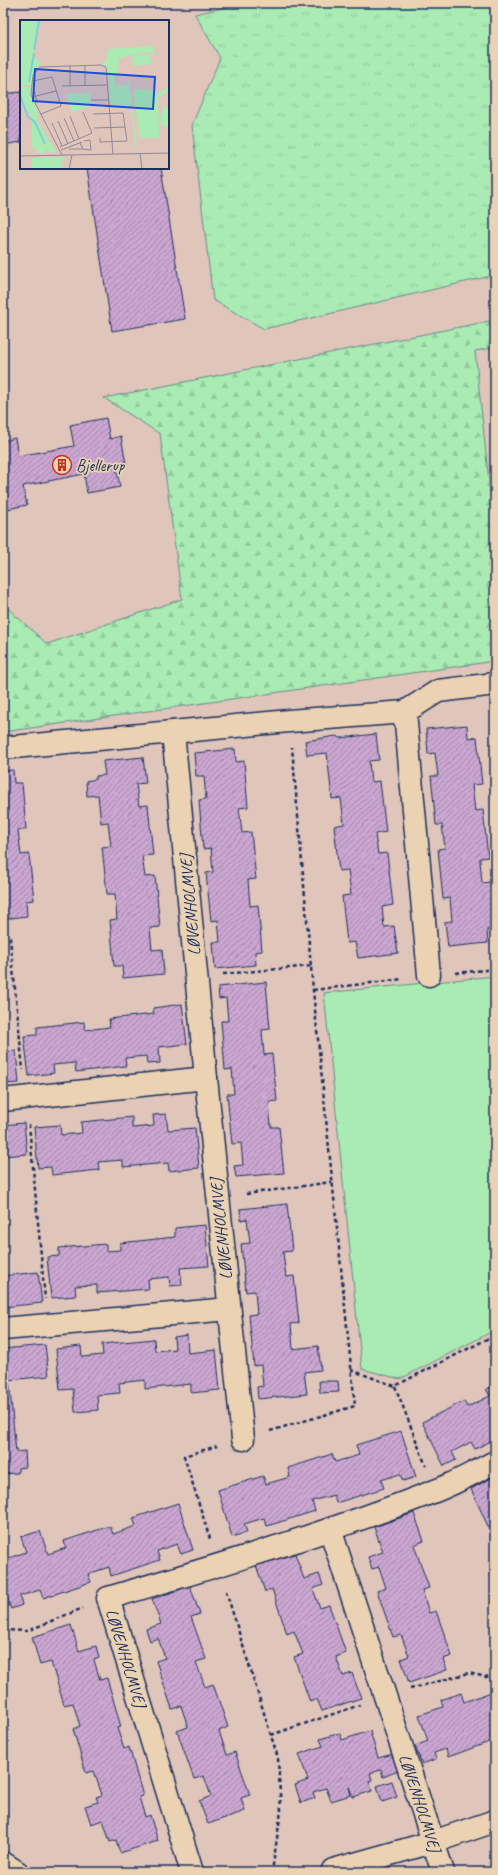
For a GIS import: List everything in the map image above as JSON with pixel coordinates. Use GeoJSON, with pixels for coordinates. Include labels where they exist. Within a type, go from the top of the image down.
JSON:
{"type":"FeatureCollection","features":[{"type":"Feature","properties":{"kind":"street"},"geometry":{"type":"LineString","coordinates":[[3,748],[289,721],[405,712],[438,691],[495,684]]}},
{"type":"Feature","properties":{"kind":"street"},"geometry":{"type":"LineString","coordinates":[[405,712],[429,975]]}},
{"type":"Feature","properties":{"kind":"street","name":"LØVENHOLMVEJ"},"geometry":{"type":"LineString","coordinates":[[173,732],[196,977],[243,1439]]}},
{"type":"Feature","properties":{"kind":"street"},"geometry":{"type":"LineString","coordinates":[[3,1100],[206,1078]]}},
{"type":"Feature","properties":{"kind":"street"},"geometry":{"type":"LineString","coordinates":[[3,1329],[229,1309]]}},
{"type":"Feature","properties":{"kind":"street","name":"LØVENHOLMVEJ"},"geometry":{"type":"LineString","coordinates":[[192,1872],[108,1598],[218,1566],[330,1529],[436,1490],[495,1462]]}},
{"type":"Feature","properties":{"kind":"street","name":"LØVENHOLMVEJ"},"geometry":{"type":"LineString","coordinates":[[330,1529],[443,1872]]}},
{"type":"Feature","properties":{"kind":"street"},"geometry":{"type":"LineString","coordinates":[[333,1870],[433,1842],[495,1821]]}},
{"type":"Feature","properties":{"kind":"street"},"geometry":{"type":"LineString","coordinates":[[3,1863],[17,1872]]}},
{"type":"Feature","properties":{"kind":"path"},"geometry":{"type":"LineString","coordinates":[[272,1872],[281,1811],[278,1758],[184,1456],[355,1406],[311,966],[289,721]]}},
{"type":"Feature","properties":{"kind":"path"},"geometry":{"type":"LineString","coordinates":[[3,934],[10,938],[47,1325]]}},
{"type":"Feature","properties":{"kind":"path"},"geometry":{"type":"LineString","coordinates":[[196,977],[311,966]]}},
{"type":"Feature","properties":{"kind":"path"},"geometry":{"type":"LineString","coordinates":[[218,1198],[332,1182]]}},
{"type":"Feature","properties":{"kind":"path"},"geometry":{"type":"LineString","coordinates":[[351,1370],[395,1386],[495,1335]]}},
{"type":"Feature","properties":{"kind":"path"},"geometry":{"type":"LineString","coordinates":[[395,1386],[412,1433],[436,1490]]}},
{"type":"Feature","properties":{"kind":"path"},"geometry":{"type":"LineString","coordinates":[[3,1630],[27,1631],[108,1598]]}},
{"type":"Feature","properties":{"kind":"green space"},"geometry":{"type":"Polygon","coordinates":[[[246,3],[495,3],[495,275],[264,329],[213,300],[192,125],[220,58],[195,14],[246,3]]]}},
{"type":"Feature","properties":{"kind":"green space"},"geometry":{"type":"Polygon","coordinates":[[[495,320],[495,347],[475,351],[495,539],[495,661],[3,732],[3,604],[47,644],[182,599],[160,434],[104,398],[495,320]]]}},
{"type":"Feature","properties":{"kind":"green space"},"geometry":{"type":"Polygon","coordinates":[[[495,976],[495,1330],[400,1379],[362,1369],[324,993],[495,976]]]}},
{"type":"Feature","properties":{"kind":"building"},"geometry":{"type":"Polygon","coordinates":[[[20,92],[20,142],[3,145],[3,94],[20,92]]]}},
{"type":"Feature","properties":{"kind":"building"},"geometry":{"type":"Polygon","coordinates":[[[87,169],[161,169],[185,319],[112,331],[87,169]]]}},
{"type":"Feature","properties":{"kind":"building"},"geometry":{"type":"Polygon","coordinates":[[[493,386],[495,386],[495,404],[493,386]]]}},
{"type":"Feature","properties":{"kind":"building","name":"Bjellerup"},"geometry":{"type":"Polygon","coordinates":[[[106,418],[110,439],[121,436],[126,464],[116,466],[120,487],[87,493],[84,474],[23,486],[27,505],[3,510],[3,441],[15,438],[18,456],[74,446],[70,425],[106,418]]]}},
{"type":"Feature","properties":{"kind":"building"},"geometry":{"type":"Polygon","coordinates":[[[467,725],[468,738],[477,737],[482,784],[472,785],[475,811],[483,810],[488,857],[480,858],[482,883],[490,882],[495,929],[487,930],[488,943],[448,947],[445,922],[452,921],[450,898],[443,899],[438,849],[445,848],[442,825],[436,825],[431,776],[438,776],[435,753],[428,754],[426,729],[467,725]]]}},
{"type":"Feature","properties":{"kind":"building"},"geometry":{"type":"Polygon","coordinates":[[[376,734],[379,760],[369,761],[371,782],[380,781],[386,832],[375,834],[378,854],[387,853],[393,905],[382,907],[384,927],[394,926],[398,953],[358,958],[355,942],[347,943],[342,896],[351,895],[348,870],[339,871],[334,826],[344,824],[341,798],[332,799],[327,753],[307,755],[305,741],[336,736],[340,738],[376,734]]]}},
{"type":"Feature","properties":{"kind":"building"},"geometry":{"type":"Polygon","coordinates":[[[235,749],[236,762],[244,761],[248,807],[239,808],[242,833],[251,832],[256,879],[248,880],[250,906],[258,905],[262,951],[255,952],[256,965],[215,969],[213,942],[220,942],[218,920],[211,921],[206,873],[213,872],[211,848],[203,849],[199,800],[206,799],[204,776],[196,776],[194,753],[235,749]]]}},
{"type":"Feature","properties":{"kind":"building"},"geometry":{"type":"Polygon","coordinates":[[[143,757],[146,783],[136,784],[139,806],[148,805],[153,855],[142,856],[145,877],[155,876],[160,927],[150,928],[152,950],[162,949],[164,974],[123,978],[122,966],[114,966],[110,920],[117,919],[115,894],[107,894],[102,847],[111,846],[108,822],[101,823],[98,795],[87,796],[86,781],[96,779],[96,776],[105,775],[103,761],[143,757]]]}},
{"type":"Feature","properties":{"kind":"building"},"geometry":{"type":"Polygon","coordinates":[[[13,770],[14,783],[22,783],[26,829],[18,830],[21,855],[29,854],[34,900],[26,901],[27,916],[3,919],[3,771],[13,770]]]}},
{"type":"Feature","properties":{"kind":"building"},"geometry":{"type":"Polygon","coordinates":[[[266,982],[270,1029],[262,1030],[264,1055],[272,1054],[277,1101],[269,1102],[271,1127],[279,1127],[284,1173],[236,1177],[234,1166],[243,1165],[241,1143],[232,1144],[227,1094],[234,1094],[232,1069],[225,1070],[221,1021],[228,1021],[226,998],[219,999],[218,987],[266,982]]]}},
{"type":"Feature","properties":{"kind":"building"},"geometry":{"type":"Polygon","coordinates":[[[182,1004],[187,1044],[159,1047],[160,1063],[147,1064],[146,1056],[125,1058],[126,1066],[76,1072],[75,1063],[53,1065],[54,1073],[29,1076],[24,1036],[37,1035],[37,1027],[84,1022],[85,1030],[110,1027],[109,1019],[154,1014],[153,1008],[182,1004]]]}},
{"type":"Feature","properties":{"kind":"building"},"geometry":{"type":"Polygon","coordinates":[[[16,1051],[19,1083],[3,1084],[3,1052],[16,1051]]]}},
{"type":"Feature","properties":{"kind":"building"},"geometry":{"type":"Polygon","coordinates":[[[166,1114],[168,1130],[195,1128],[199,1168],[169,1171],[168,1163],[123,1167],[123,1160],[98,1162],[99,1170],[52,1175],[51,1167],[38,1168],[34,1127],[60,1125],[61,1135],[82,1133],[81,1122],[132,1117],[132,1128],[154,1126],[153,1115],[166,1114]]]}},
{"type":"Feature","properties":{"kind":"building"},"geometry":{"type":"Polygon","coordinates":[[[24,1123],[27,1154],[3,1156],[3,1125],[24,1123]]]}},
{"type":"Feature","properties":{"kind":"building"},"geometry":{"type":"Polygon","coordinates":[[[287,1204],[292,1251],[283,1252],[286,1277],[294,1276],[299,1323],[291,1324],[293,1349],[318,1346],[321,1370],[304,1372],[307,1394],[258,1399],[257,1387],[263,1386],[261,1365],[254,1366],[249,1315],[257,1314],[255,1291],[246,1292],[241,1244],[250,1243],[247,1219],[241,1220],[240,1209],[287,1204]]]}},
{"type":"Feature","properties":{"kind":"building"},"geometry":{"type":"Polygon","coordinates":[[[205,1225],[209,1266],[180,1268],[182,1285],[170,1286],[169,1277],[148,1279],[149,1289],[97,1293],[97,1285],[75,1286],[76,1296],[51,1298],[47,1257],[59,1256],[59,1248],[106,1244],[106,1251],[120,1250],[120,1243],[175,1237],[175,1228],[205,1225]]]}},
{"type":"Feature","properties":{"kind":"building"},"geometry":{"type":"Polygon","coordinates":[[[38,1272],[42,1303],[3,1307],[3,1276],[38,1272]]]}},
{"type":"Feature","properties":{"kind":"building"},"geometry":{"type":"Polygon","coordinates":[[[187,1335],[188,1353],[216,1350],[220,1390],[191,1393],[191,1384],[145,1389],[145,1380],[119,1383],[120,1393],[97,1395],[98,1410],[75,1412],[73,1389],[60,1390],[56,1349],[81,1346],[82,1357],[103,1355],[102,1344],[154,1339],[155,1351],[175,1349],[174,1337],[187,1335]]]}},
{"type":"Feature","properties":{"kind":"building"},"geometry":{"type":"Polygon","coordinates":[[[45,1345],[49,1376],[9,1380],[16,1452],[25,1451],[26,1467],[18,1468],[18,1473],[3,1474],[3,1349],[45,1345]]]}},
{"type":"Feature","properties":{"kind":"building"},"geometry":{"type":"Polygon","coordinates":[[[319,1381],[338,1381],[339,1392],[320,1393],[319,1381]]]}},
{"type":"Feature","properties":{"kind":"building"},"geometry":{"type":"Polygon","coordinates":[[[495,1385],[495,1439],[475,1449],[471,1442],[452,1452],[456,1460],[444,1466],[422,1422],[464,1401],[467,1407],[490,1396],[486,1389],[495,1385]]]}},
{"type":"Feature","properties":{"kind":"building"},"geometry":{"type":"Polygon","coordinates":[[[401,1431],[416,1477],[403,1481],[400,1474],[381,1480],[384,1488],[336,1503],[334,1495],[312,1501],[315,1511],[267,1526],[264,1518],[244,1524],[247,1532],[232,1537],[218,1490],[263,1476],[266,1484],[290,1477],[288,1468],[332,1454],[335,1462],[359,1455],[356,1445],[401,1431]]]}},
{"type":"Feature","properties":{"kind":"building"},"geometry":{"type":"Polygon","coordinates":[[[495,1476],[495,1534],[492,1535],[471,1489],[495,1476]]]}},
{"type":"Feature","properties":{"kind":"building"},"geometry":{"type":"Polygon","coordinates":[[[178,1503],[193,1550],[181,1554],[177,1544],[157,1551],[160,1560],[111,1576],[109,1567],[88,1574],[91,1582],[43,1598],[40,1590],[20,1596],[22,1605],[11,1609],[3,1586],[3,1560],[26,1552],[21,1537],[40,1531],[48,1554],[66,1548],[64,1541],[110,1526],[113,1534],[136,1526],[133,1518],[178,1503]]]}},
{"type":"Feature","properties":{"kind":"building"},"geometry":{"type":"Polygon","coordinates":[[[414,1513],[424,1541],[414,1545],[429,1588],[422,1590],[429,1613],[436,1611],[452,1656],[443,1659],[447,1670],[409,1683],[401,1659],[409,1656],[401,1635],[393,1637],[377,1591],[386,1588],[379,1567],[372,1569],[368,1557],[383,1552],[374,1527],[414,1513]]]}},
{"type":"Feature","properties":{"kind":"building"},"geometry":{"type":"Polygon","coordinates":[[[294,1551],[304,1579],[319,1574],[323,1585],[313,1589],[320,1608],[329,1605],[346,1653],[336,1657],[343,1676],[352,1673],[361,1698],[322,1711],[317,1699],[310,1702],[294,1657],[303,1654],[294,1631],[287,1634],[272,1589],[265,1592],[256,1565],[294,1551]]]}},
{"type":"Feature","properties":{"kind":"building"},"geometry":{"type":"Polygon","coordinates":[[[190,1586],[200,1614],[191,1617],[206,1659],[196,1662],[205,1687],[213,1684],[228,1727],[219,1731],[227,1755],[235,1752],[250,1795],[241,1798],[245,1811],[208,1824],[199,1801],[211,1796],[204,1776],[194,1779],[177,1731],[188,1727],[181,1706],[172,1709],[156,1661],[165,1658],[158,1638],[150,1641],[146,1629],[161,1624],[152,1599],[190,1586]]]}},
{"type":"Feature","properties":{"kind":"building"},"geometry":{"type":"Polygon","coordinates":[[[71,1625],[79,1651],[96,1646],[99,1658],[94,1660],[100,1680],[107,1678],[121,1727],[117,1728],[124,1749],[129,1747],[143,1796],[139,1797],[145,1817],[150,1815],[158,1841],[120,1853],[116,1840],[110,1842],[103,1820],[91,1824],[85,1806],[98,1802],[96,1797],[102,1795],[94,1771],[86,1773],[73,1729],[80,1726],[73,1703],[64,1705],[51,1662],[40,1665],[32,1637],[71,1625]]]}},
{"type":"Feature","properties":{"kind":"building"},"geometry":{"type":"Polygon","coordinates":[[[491,1692],[495,1704],[495,1733],[490,1735],[492,1741],[448,1757],[446,1749],[434,1753],[436,1759],[422,1764],[415,1746],[428,1741],[419,1715],[443,1707],[441,1700],[461,1693],[464,1702],[491,1692]]]}},
{"type":"Feature","properties":{"kind":"building"},"geometry":{"type":"Polygon","coordinates":[[[370,1731],[378,1758],[393,1754],[398,1771],[383,1777],[381,1770],[370,1773],[372,1780],[369,1781],[372,1791],[353,1797],[349,1787],[351,1795],[331,1801],[326,1788],[313,1792],[315,1798],[301,1803],[295,1785],[308,1780],[299,1754],[323,1746],[320,1739],[340,1733],[342,1740],[370,1731]]]}},
{"type":"Feature","properties":{"kind":"building"},"geometry":{"type":"Polygon","coordinates":[[[392,1781],[397,1797],[382,1802],[377,1786],[392,1781]]]}},
{"type":"Feature","properties":{"kind":"place","name":"Bjellerup"},"geometry":{"type":"Point","coordinates":[62,465]}}]}
